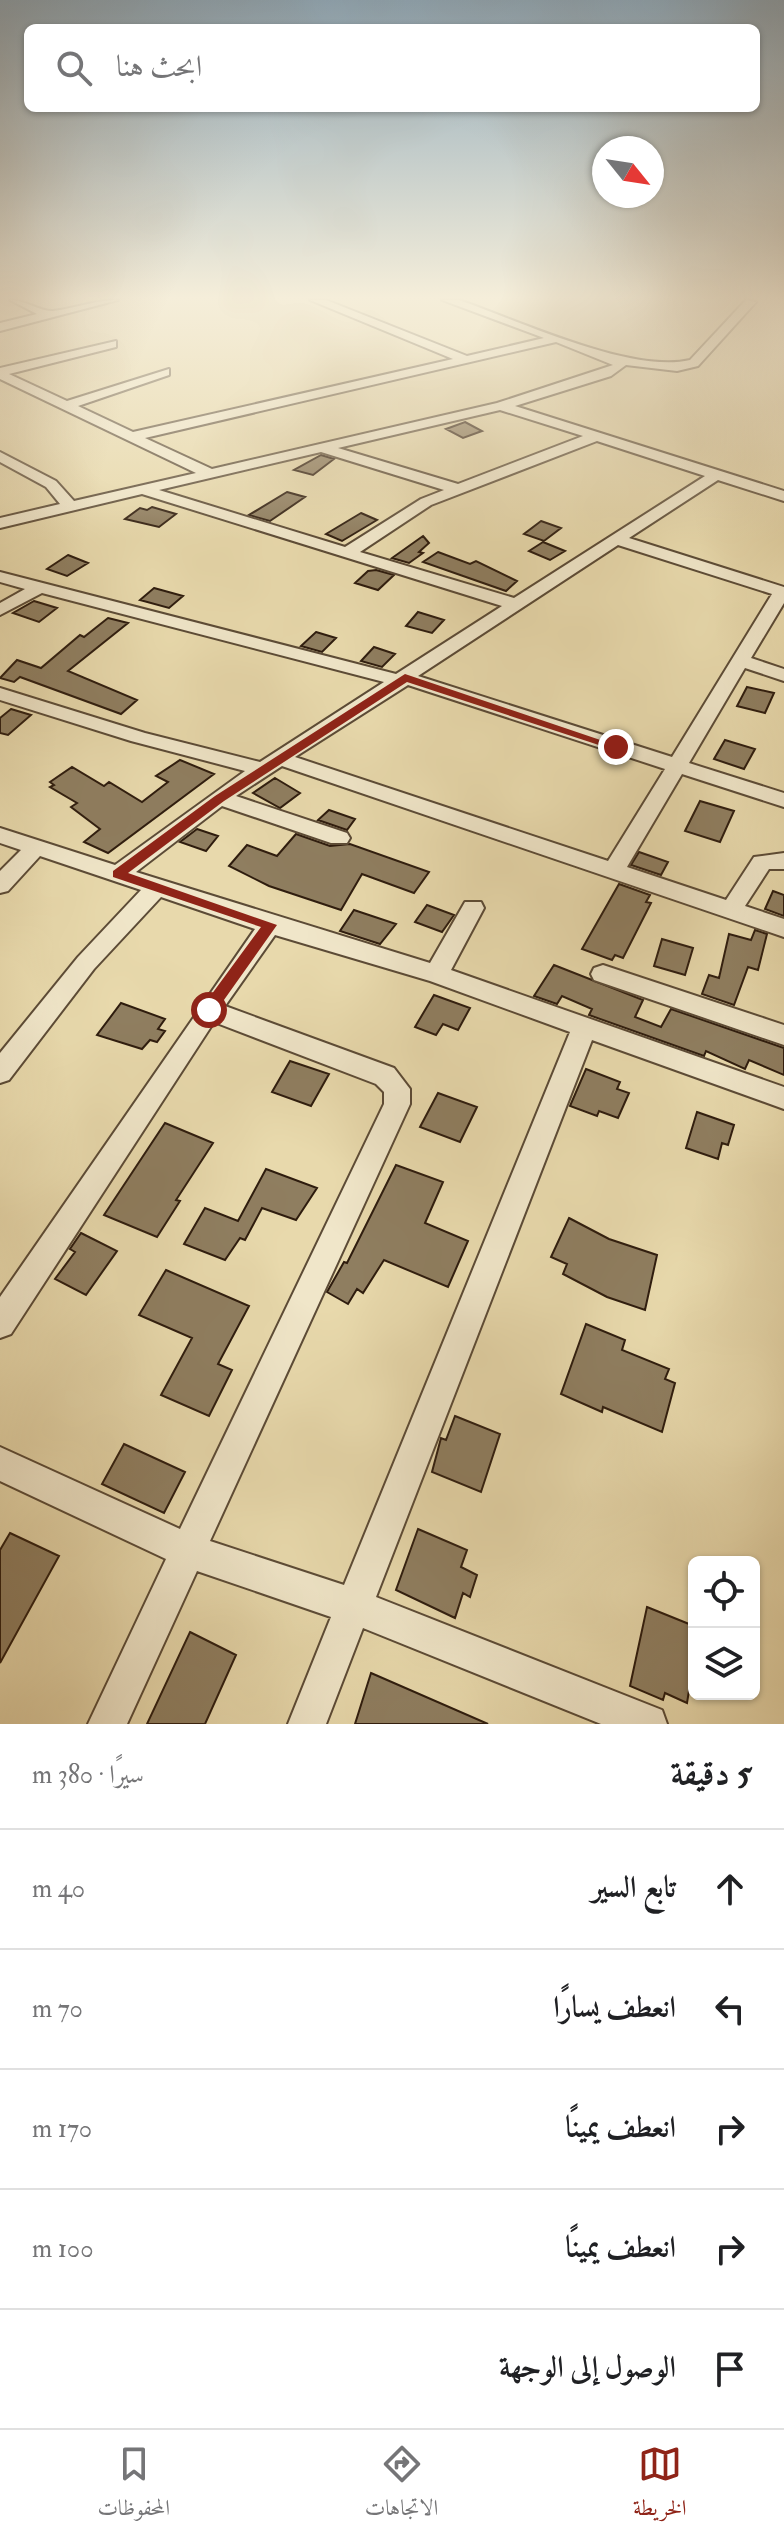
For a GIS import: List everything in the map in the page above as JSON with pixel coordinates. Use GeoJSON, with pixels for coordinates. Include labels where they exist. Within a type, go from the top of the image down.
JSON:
{"type":"FeatureCollection","features":[{"type":"Feature","properties":{"kind":"street"},"geometry":{"type":"LineString","coordinates":[[15,380],[212,475]]}},
{"type":"Feature","properties":{"kind":"street"},"geometry":{"type":"LineString","coordinates":[[66,406],[140,380]]}},
{"type":"Feature","properties":{"kind":"street"},"geometry":{"type":"LineString","coordinates":[[130,437],[377,380]]}},
{"type":"Feature","properties":{"kind":"street"},"geometry":{"type":"LineString","coordinates":[[0,523],[146,492],[501,406],[582,380]]}},
{"type":"Feature","properties":{"kind":"street"},"geometry":{"type":"LineString","coordinates":[[501,406],[784,496]]}},
{"type":"Feature","properties":{"kind":"street"},"geometry":{"type":"LineString","coordinates":[[349,552],[416,507],[594,437]]}},
{"type":"Feature","properties":{"kind":"street"},"geometry":{"type":"LineString","coordinates":[[323,448],[457,489]]}},
{"type":"Feature","properties":{"kind":"street"},"geometry":{"type":"LineString","coordinates":[[0,456],[51,484],[71,507]]}},
{"type":"Feature","properties":{"kind":"street"},"geometry":{"type":"LineString","coordinates":[[118,874],[219,798],[714,476]]}},
{"type":"Feature","properties":{"kind":"street"},"geometry":{"type":"LineString","coordinates":[[146,492],[518,605]]}},
{"type":"Feature","properties":{"kind":"street"},"geometry":{"type":"LineString","coordinates":[[613,872],[783,592],[616,539]]}},
{"type":"Feature","properties":{"kind":"street"},"geometry":{"type":"LineString","coordinates":[[0,577],[403,679],[784,800]]}},
{"type":"Feature","properties":{"kind":"street"},"geometry":{"type":"LineString","coordinates":[[0,610],[40,587]]}},
{"type":"Feature","properties":{"kind":"street"},"geometry":{"type":"LineString","coordinates":[[743,661],[784,675]]}},
{"type":"Feature","properties":{"kind":"street"},"geometry":{"type":"LineString","coordinates":[[0,694],[110,729],[274,765],[784,928]]}},
{"type":"Feature","properties":{"kind":"street"},"geometry":{"type":"LineString","coordinates":[[219,798],[339,838]]}},
{"type":"Feature","properties":{"kind":"street"},"geometry":{"type":"LineString","coordinates":[[0,835],[270,925],[436,974],[784,1098]]}},
{"type":"Feature","properties":{"kind":"street"},"geometry":{"type":"LineString","coordinates":[[0,885],[35,848]]}},
{"type":"Feature","properties":{"kind":"street"},"geometry":{"type":"LineString","coordinates":[[732,909],[762,862],[784,861]]}},
{"type":"Feature","properties":{"kind":"street"},"geometry":{"type":"LineString","coordinates":[[0,1072],[86,963],[157,887]]}},
{"type":"Feature","properties":{"kind":"street"},"geometry":{"type":"LineString","coordinates":[[436,974],[473,908]]}},
{"type":"Feature","properties":{"kind":"street"},"geometry":{"type":"LineString","coordinates":[[0,1323],[209,1010],[270,925]]}},
{"type":"Feature","properties":{"kind":"street"},"geometry":{"type":"LineString","coordinates":[[603,974],[784,1035]]}},
{"type":"Feature","properties":{"kind":"street"},"geometry":{"type":"LineString","coordinates":[[107,1724],[397,1104],[397,1089],[385,1076],[209,1010]]}},
{"type":"Feature","properties":{"kind":"street"},"geometry":{"type":"LineString","coordinates":[[307,1724],[584,1029]]}},
{"type":"Feature","properties":{"kind":"street"},"geometry":{"type":"LineString","coordinates":[[0,1464],[188,1551],[355,1607],[648,1724]]}},
{"type":"Feature","properties":{"kind":"building"},"geometry":{"type":"Polygon","coordinates":[[[465,422],[482,431],[463,438],[446,429],[465,422]]]}},
{"type":"Feature","properties":{"kind":"building"},"geometry":{"type":"Polygon","coordinates":[[[321,455],[334,459],[313,475],[294,470],[321,455]]]}},
{"type":"Feature","properties":{"kind":"building"},"geometry":{"type":"Polygon","coordinates":[[[287,492],[305,497],[270,521],[249,515],[287,492]]]}},
{"type":"Feature","properties":{"kind":"building"},"geometry":{"type":"Polygon","coordinates":[[[152,507],[176,514],[159,527],[125,519],[140,508],[147,510],[152,507]]]}},
{"type":"Feature","properties":{"kind":"building"},"geometry":{"type":"Polygon","coordinates":[[[361,513],[377,520],[342,541],[326,534],[361,513]]]}},
{"type":"Feature","properties":{"kind":"building"},"geometry":{"type":"Polygon","coordinates":[[[541,521],[561,528],[544,541],[524,534],[541,521]]]}},
{"type":"Feature","properties":{"kind":"building"},"geometry":{"type":"Polygon","coordinates":[[[423,536],[429,543],[419,552],[423,553],[409,563],[392,558],[423,536]]]}},
{"type":"Feature","properties":{"kind":"building"},"geometry":{"type":"Polygon","coordinates":[[[543,542],[565,551],[550,560],[529,551],[543,542]]]}},
{"type":"Feature","properties":{"kind":"building"},"geometry":{"type":"Polygon","coordinates":[[[438,552],[470,564],[476,561],[517,581],[506,591],[423,562],[438,552]]]}},
{"type":"Feature","properties":{"kind":"building"},"geometry":{"type":"Polygon","coordinates":[[[68,555],[88,563],[67,576],[47,569],[68,555]]]}},
{"type":"Feature","properties":{"kind":"building"},"geometry":{"type":"Polygon","coordinates":[[[368,571],[394,575],[378,590],[355,583],[368,571]]]}},
{"type":"Feature","properties":{"kind":"building"},"geometry":{"type":"Polygon","coordinates":[[[154,588],[183,596],[169,608],[140,600],[154,588]]]}},
{"type":"Feature","properties":{"kind":"building"},"geometry":{"type":"Polygon","coordinates":[[[34,601],[57,608],[39,622],[13,613],[34,601]]]}},
{"type":"Feature","properties":{"kind":"building"},"geometry":{"type":"Polygon","coordinates":[[[418,612],[444,620],[432,633],[406,626],[418,612]]]}},
{"type":"Feature","properties":{"kind":"building"},"geometry":{"type":"Polygon","coordinates":[[[108,618],[128,623],[68,671],[137,700],[121,714],[20,677],[14,682],[0,678],[17,660],[41,668],[80,635],[84,637],[108,618]]]}},
{"type":"Feature","properties":{"kind":"building"},"geometry":{"type":"Polygon","coordinates":[[[316,632],[336,638],[322,652],[301,646],[316,632]]]}},
{"type":"Feature","properties":{"kind":"building"},"geometry":{"type":"Polygon","coordinates":[[[374,647],[395,654],[382,667],[361,661],[374,647]]]}},
{"type":"Feature","properties":{"kind":"building"},"geometry":{"type":"Polygon","coordinates":[[[747,687],[774,693],[765,713],[737,706],[747,687]]]}},
{"type":"Feature","properties":{"kind":"building"},"geometry":{"type":"Polygon","coordinates":[[[11,709],[31,715],[8,735],[0,733],[0,718],[11,709]]]}},
{"type":"Feature","properties":{"kind":"building"},"geometry":{"type":"Polygon","coordinates":[[[725,740],[755,749],[744,769],[714,759],[725,740]]]}},
{"type":"Feature","properties":{"kind":"building"},"geometry":{"type":"Polygon","coordinates":[[[180,760],[214,774],[108,853],[84,842],[100,829],[71,807],[77,803],[50,787],[54,785],[50,782],[72,767],[104,786],[109,782],[142,802],[168,782],[156,776],[180,760]]]}},
{"type":"Feature","properties":{"kind":"building"},"geometry":{"type":"Polygon","coordinates":[[[275,778],[300,793],[280,808],[253,793],[275,778]]]}},
{"type":"Feature","properties":{"kind":"building"},"geometry":{"type":"Polygon","coordinates":[[[700,801],[734,811],[720,842],[685,831],[700,801]]]}},
{"type":"Feature","properties":{"kind":"building"},"geometry":{"type":"Polygon","coordinates":[[[329,810],[355,819],[347,830],[318,820],[329,810]]]}},
{"type":"Feature","properties":{"kind":"building"},"geometry":{"type":"Polygon","coordinates":[[[197,829],[218,836],[206,851],[180,842],[197,829]]]}},
{"type":"Feature","properties":{"kind":"building"},"geometry":{"type":"Polygon","coordinates":[[[296,834],[330,846],[350,844],[429,872],[414,893],[362,874],[341,910],[269,886],[229,866],[247,845],[277,856],[296,834]]]}},
{"type":"Feature","properties":{"kind":"building"},"geometry":{"type":"Polygon","coordinates":[[[639,852],[668,862],[661,875],[631,865],[639,852]]]}},
{"type":"Feature","properties":{"kind":"building"},"geometry":{"type":"Polygon","coordinates":[[[619,884],[650,895],[646,902],[651,903],[623,958],[615,955],[612,960],[582,949],[619,884]]]}},
{"type":"Feature","properties":{"kind":"building"},"geometry":{"type":"Polygon","coordinates":[[[773,891],[784,895],[784,916],[765,909],[773,891]]]}},
{"type":"Feature","properties":{"kind":"building"},"geometry":{"type":"Polygon","coordinates":[[[427,905],[454,915],[442,932],[415,922],[427,905]]]}},
{"type":"Feature","properties":{"kind":"building"},"geometry":{"type":"Polygon","coordinates":[[[354,910],[396,924],[380,944],[340,931],[354,910]]]}},
{"type":"Feature","properties":{"kind":"building"},"geometry":{"type":"Polygon","coordinates":[[[755,930],[767,934],[758,970],[748,967],[734,1005],[702,994],[709,975],[719,978],[729,934],[751,940],[755,930]]]}},
{"type":"Feature","properties":{"kind":"building"},"geometry":{"type":"Polygon","coordinates":[[[662,939],[693,948],[685,975],[654,966],[662,939]]]}},
{"type":"Feature","properties":{"kind":"building"},"geometry":{"type":"Polygon","coordinates":[[[554,965],[643,1000],[635,1017],[661,1027],[671,1009],[784,1048],[784,1075],[749,1060],[745,1069],[706,1051],[704,1056],[589,1015],[592,1009],[562,996],[557,1004],[534,996],[554,965]]]}},
{"type":"Feature","properties":{"kind":"building"},"geometry":{"type":"Polygon","coordinates":[[[434,995],[470,1008],[458,1030],[443,1024],[436,1035],[415,1027],[434,995]]]}},
{"type":"Feature","properties":{"kind":"building"},"geometry":{"type":"Polygon","coordinates":[[[121,1003],[165,1019],[158,1029],[165,1031],[157,1042],[150,1040],[142,1049],[97,1035],[121,1003]]]}},
{"type":"Feature","properties":{"kind":"building"},"geometry":{"type":"Polygon","coordinates":[[[290,1061],[329,1074],[311,1106],[272,1092],[290,1061]]]}},
{"type":"Feature","properties":{"kind":"building"},"geometry":{"type":"Polygon","coordinates":[[[586,1069],[620,1082],[617,1089],[629,1093],[618,1118],[599,1111],[597,1116],[570,1106],[586,1069]]]}},
{"type":"Feature","properties":{"kind":"building"},"geometry":{"type":"Polygon","coordinates":[[[438,1093],[477,1107],[460,1142],[420,1127],[438,1093]]]}},
{"type":"Feature","properties":{"kind":"building"},"geometry":{"type":"Polygon","coordinates":[[[697,1112],[734,1125],[728,1145],[722,1143],[718,1159],[686,1148],[697,1112]]]}},
{"type":"Feature","properties":{"kind":"building"},"geometry":{"type":"Polygon","coordinates":[[[165,1123],[213,1143],[176,1200],[180,1201],[157,1237],[104,1215],[165,1123]]]}},
{"type":"Feature","properties":{"kind":"building"},"geometry":{"type":"Polygon","coordinates":[[[396,1165],[443,1182],[425,1223],[468,1241],[448,1287],[384,1260],[363,1293],[357,1289],[348,1304],[327,1292],[344,1262],[347,1263],[396,1165]]]}},
{"type":"Feature","properties":{"kind":"building"},"geometry":{"type":"Polygon","coordinates":[[[266,1169],[317,1188],[296,1220],[262,1208],[245,1240],[240,1238],[225,1260],[184,1244],[205,1208],[238,1221],[266,1169]]]}},
{"type":"Feature","properties":{"kind":"building"},"geometry":{"type":"Polygon","coordinates":[[[569,1218],[609,1239],[657,1255],[645,1310],[607,1297],[563,1274],[567,1264],[551,1257],[569,1218]]]}},
{"type":"Feature","properties":{"kind":"building"},"geometry":{"type":"Polygon","coordinates":[[[81,1233],[117,1251],[86,1295],[55,1279],[75,1252],[70,1249],[81,1233]]]}},
{"type":"Feature","properties":{"kind":"building"},"geometry":{"type":"Polygon","coordinates":[[[166,1270],[249,1306],[218,1364],[232,1370],[209,1416],[161,1395],[192,1338],[139,1315],[166,1270]]]}},
{"type":"Feature","properties":{"kind":"building"},"geometry":{"type":"Polygon","coordinates":[[[586,1324],[625,1340],[622,1350],[669,1369],[665,1379],[675,1383],[662,1432],[603,1407],[602,1412],[561,1394],[586,1324]]]}},
{"type":"Feature","properties":{"kind":"building"},"geometry":{"type":"Polygon","coordinates":[[[455,1416],[500,1434],[481,1492],[432,1472],[441,1438],[446,1440],[455,1416]]]}},
{"type":"Feature","properties":{"kind":"building"},"geometry":{"type":"Polygon","coordinates":[[[124,1444],[185,1472],[164,1513],[102,1484],[124,1444]]]}},
{"type":"Feature","properties":{"kind":"building"},"geometry":{"type":"Polygon","coordinates":[[[418,1529],[467,1550],[461,1567],[477,1575],[470,1597],[463,1593],[455,1618],[396,1590],[418,1529]]]}},
{"type":"Feature","properties":{"kind":"building"},"geometry":{"type":"Polygon","coordinates":[[[10,1533],[59,1556],[0,1663],[0,1550],[10,1533]]]}},
{"type":"Feature","properties":{"kind":"building"},"geometry":{"type":"Polygon","coordinates":[[[647,1607],[688,1624],[687,1703],[665,1693],[663,1700],[630,1686],[647,1607]]]}},
{"type":"Feature","properties":{"kind":"building"},"geometry":{"type":"Polygon","coordinates":[[[190,1632],[236,1655],[205,1724],[147,1724],[190,1632]]]}},
{"type":"Feature","properties":{"kind":"building"},"geometry":{"type":"Polygon","coordinates":[[[371,1673],[488,1724],[355,1724],[371,1673]]]}},
{"type":"Feature","properties":{"kind":"route"},"geometry":{"type":"LineString","coordinates":[[209,1010],[270,925],[118,874],[219,798],[283,760],[405,678],[616,747]]}}]}
